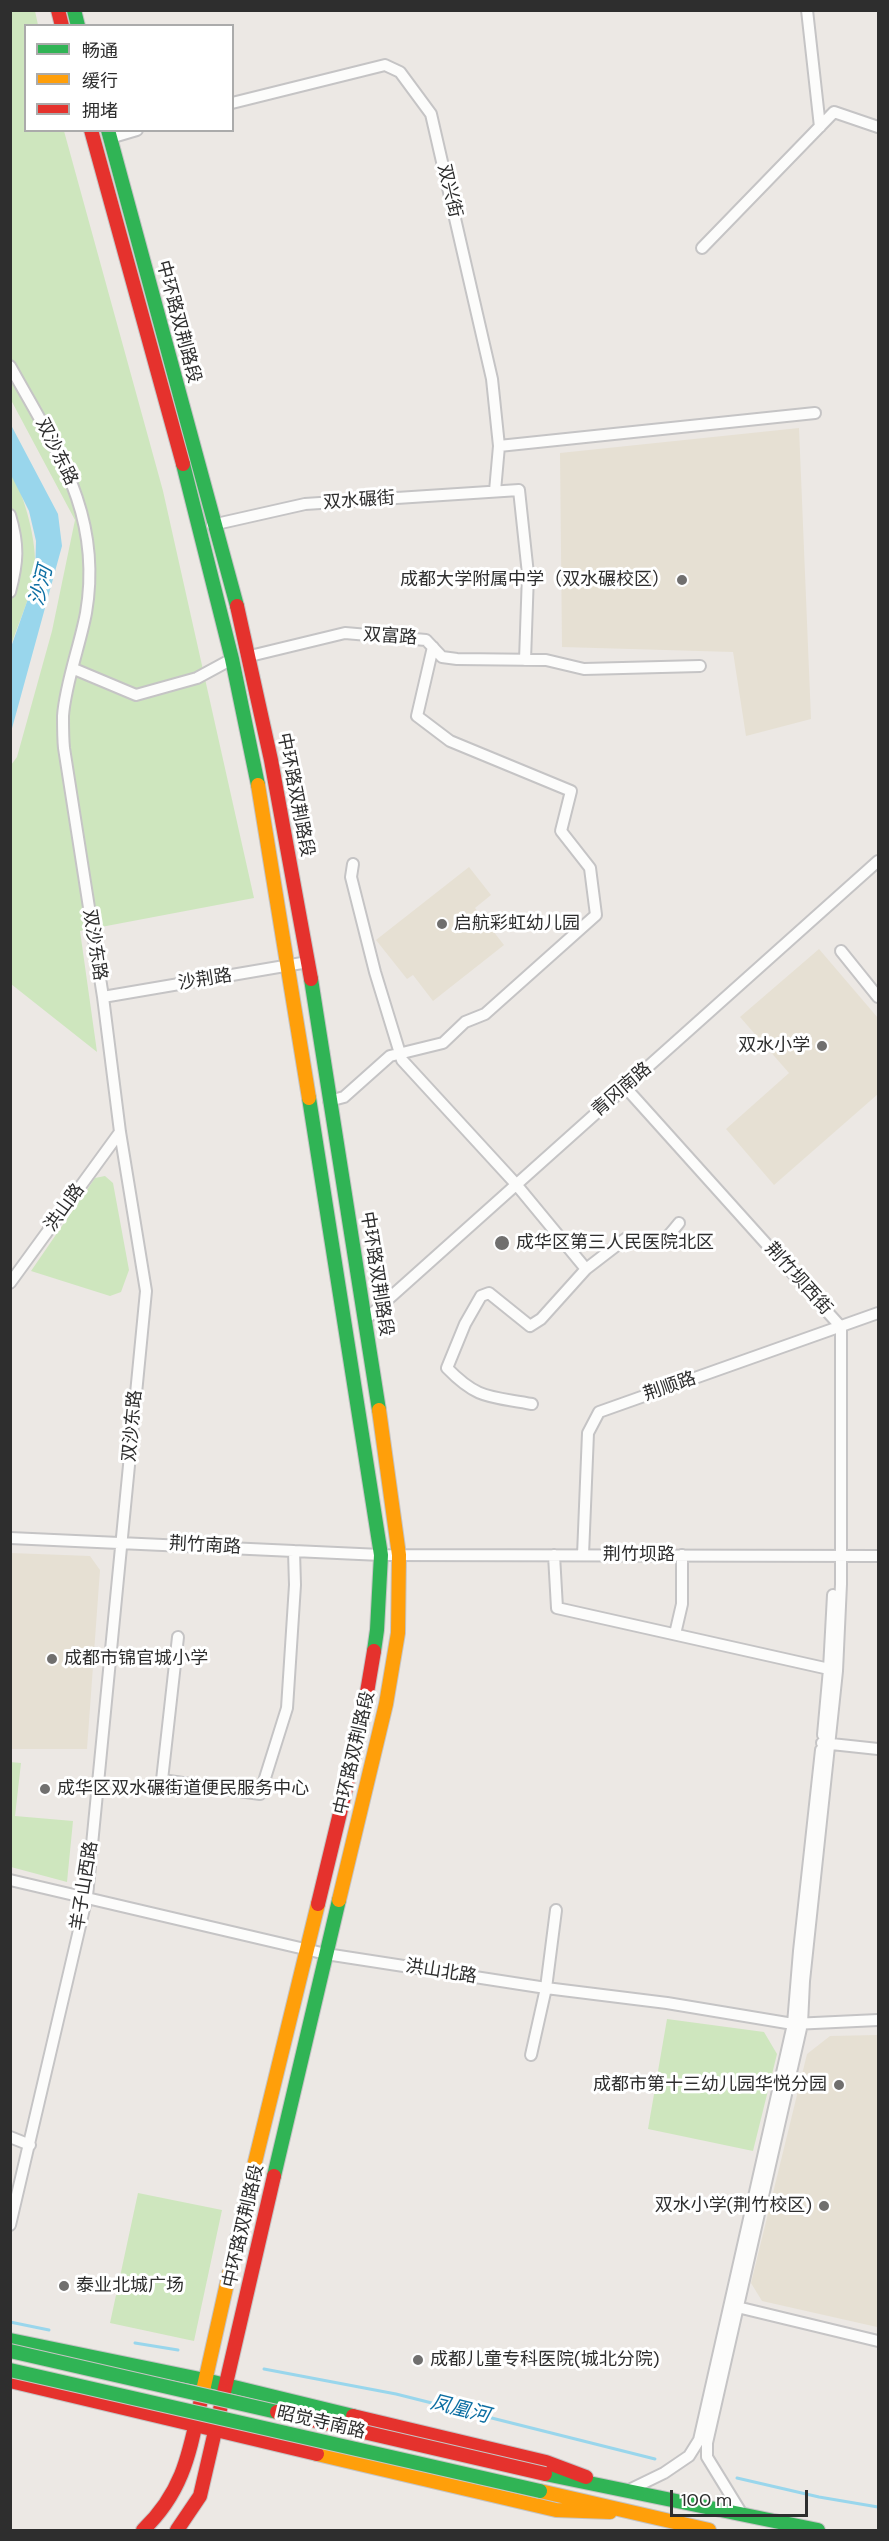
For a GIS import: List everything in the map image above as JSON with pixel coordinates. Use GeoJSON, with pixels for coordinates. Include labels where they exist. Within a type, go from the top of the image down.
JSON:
{"type":"FeatureCollection","features":[{"type":"Feature","properties":{"kind":"main road","name":"中环路双荆路段"},"geometry":{"type":"LineString","coordinates":[[92,132],[201,528],[261,797],[381,1555],[377,1630],[362,1722],[245,2203],[196,2424],[178,2490],[159,2516],[143,2530]]}},
{"type":"Feature","properties":{"kind":"main road","name":"中环路双荆路段"},"geometry":{"type":"LineString","coordinates":[[109,134],[250,656],[272,760],[308,962],[366,1319],[399,1555],[398,1633],[386,1704],[225,2386],[217,2429],[200,2496],[177,2530]]}},
{"type":"Feature","properties":{"kind":"main road","name":"昭觉寺南路"},"geometry":{"type":"LineString","coordinates":[[10,2340],[205,2380],[546,2462],[614,2488]]}},
{"type":"Feature","properties":{"kind":"main road","name":"昭觉寺南路"},"geometry":{"type":"LineString","coordinates":[[10,2351],[545,2474],[818,2530]]}},
{"type":"Feature","properties":{"kind":"main road","name":"昭觉寺南路"},"geometry":{"type":"LineString","coordinates":[[10,2370],[709,2530]]}},
{"type":"Feature","properties":{"kind":"main road","name":"昭觉寺南路"},"geometry":{"type":"LineString","coordinates":[[10,2381],[556,2510],[624,2512]]}},
{"type":"Feature","properties":{"kind":"street"},"geometry":{"type":"LineString","coordinates":[[807,10],[820,126]]}},
{"type":"Feature","properties":{"kind":"street","name":"双兴街"},"geometry":{"type":"LineString","coordinates":[[234,103],[385,65],[400,72],[431,114],[492,378],[499,446],[495,491]]}},
{"type":"Feature","properties":{"kind":"street"},"geometry":{"type":"LineString","coordinates":[[702,248],[834,112],[879,127]]}},
{"type":"Feature","properties":{"kind":"street","name":"双沙东路"},"geometry":{"type":"LineString","coordinates":[[10,366],[58,451],[80,501],[89,543],[90,579],[74,669],[63,714],[64,748],[103,997],[120,1132],[146,1291],[122,1542]]}},
{"type":"Feature","properties":{"kind":"street"},"geometry":{"type":"LineString","coordinates":[[499,446],[815,413]]}},
{"type":"Feature","properties":{"kind":"street","name":"双水碾街"},"geometry":{"type":"LineString","coordinates":[[201,528],[304,504],[519,490],[528,574],[525,660]]}},
{"type":"Feature","properties":{"kind":"street"},"geometry":{"type":"LineString","coordinates":[[10,515],[17,538],[18,565],[10,592]]}},
{"type":"Feature","properties":{"kind":"street","name":"双富路"},"geometry":{"type":"LineString","coordinates":[[250,656],[345,633],[426,640],[442,657],[457,659],[546,660],[584,669],[700,666]]}},
{"type":"Feature","properties":{"kind":"street"},"geometry":{"type":"LineString","coordinates":[[329,1101],[344,1097],[390,1056],[443,1043],[465,1022],[485,1014],[596,915],[590,868],[561,831],[571,791],[450,741],[417,716],[433,647]]}},
{"type":"Feature","properties":{"kind":"street"},"geometry":{"type":"LineString","coordinates":[[74,669],[136,695],[197,678],[232,659]]}},
{"type":"Feature","properties":{"kind":"street","name":"青冈南路"},"geometry":{"type":"LineString","coordinates":[[366,1319],[515,1183],[626,1088],[879,861]]}},
{"type":"Feature","properties":{"kind":"street"},"geometry":{"type":"LineString","coordinates":[[353,864],[351,877],[375,972],[402,1060],[515,1183],[586,1269]]}},
{"type":"Feature","properties":{"kind":"street"},"geometry":{"type":"LineString","coordinates":[[842,951],[879,996]]}},
{"type":"Feature","properties":{"kind":"street","name":"沙荆路"},"geometry":{"type":"LineString","coordinates":[[103,997],[308,962]]}},
{"type":"Feature","properties":{"kind":"street","name":"荆竹坝西街"},"geometry":{"type":"LineString","coordinates":[[626,1088],[841,1327],[839,1556]]}},
{"type":"Feature","properties":{"kind":"street","name":"洪山路"},"geometry":{"type":"LineString","coordinates":[[10,1283],[120,1132]]}},
{"type":"Feature","properties":{"kind":"street"},"geometry":{"type":"LineString","coordinates":[[532,1404],[478,1394],[462,1383],[447,1368],[465,1324],[481,1296],[489,1293],[530,1326],[541,1319],[586,1269],[625,1239],[651,1246],[664,1242],[679,1223]]}},
{"type":"Feature","properties":{"kind":"street","name":"荆顺路"},"geometry":{"type":"LineString","coordinates":[[583,1555],[588,1433],[599,1412],[879,1313]]}},
{"type":"Feature","properties":{"kind":"street","name":"荆竹南路"},"geometry":{"type":"LineString","coordinates":[[10,1538],[399,1555]]}},
{"type":"Feature","properties":{"kind":"street","name":"羊子山西路"},"geometry":{"type":"LineString","coordinates":[[10,2225],[87,1896],[122,1542]]}},
{"type":"Feature","properties":{"kind":"street"},"geometry":{"type":"LineString","coordinates":[[178,1637],[162,1780],[260,1794],[287,1708],[296,1585],[294,1551]]}},
{"type":"Feature","properties":{"kind":"street","name":"荆竹坝路"},"geometry":{"type":"LineString","coordinates":[[399,1555],[879,1556]]}},
{"type":"Feature","properties":{"kind":"street"},"geometry":{"type":"LineString","coordinates":[[554,1555],[557,1608],[829,1669]]}},
{"type":"Feature","properties":{"kind":"street"},"geometry":{"type":"LineString","coordinates":[[675,1634],[682,1604],[682,1555]]}},
{"type":"Feature","properties":{"kind":"street"},"geometry":{"type":"LineString","coordinates":[[826,1743],[833,1586],[839,1556]]}},
{"type":"Feature","properties":{"kind":"street"},"geometry":{"type":"LineString","coordinates":[[742,2514],[707,2457],[707,2443],[734,2307],[798,2024],[799,1951],[837,1671],[841,1584],[839,1556]]}},
{"type":"Feature","properties":{"kind":"street"},"geometry":{"type":"LineString","coordinates":[[826,1743],[879,1749]]}},
{"type":"Feature","properties":{"kind":"street","name":"洪山北路"},"geometry":{"type":"LineString","coordinates":[[10,1880],[87,1896],[326,1954],[798,2024],[879,2020]]}},
{"type":"Feature","properties":{"kind":"street"},"geometry":{"type":"LineString","coordinates":[[531,2055],[546,1988],[556,1910]]}},
{"type":"Feature","properties":{"kind":"street"},"geometry":{"type":"LineString","coordinates":[[10,2137],[30,2145]]}},
{"type":"Feature","properties":{"kind":"street"},"geometry":{"type":"LineString","coordinates":[[734,2307],[879,2341]]}},
{"type":"Feature","properties":{"kind":"street"},"geometry":{"type":"LineString","coordinates":[[629,2490],[664,2473],[689,2456],[699,2440],[734,2307]]}},
{"type":"Feature","properties":{"kind":"shaded area","name":"成都大学附属中学（双水碾校区）"},"geometry":{"type":"Polygon","coordinates":[[[799,428],[811,719],[746,736],[733,652],[562,647],[560,453],[799,428]]]}},
{"type":"Feature","properties":{"kind":"shaded area","name":"启航彩虹幼儿园"},"geometry":{"type":"Polygon","coordinates":[[[469,867],[491,895],[475,908],[504,945],[433,1001],[413,975],[407,979],[376,940],[469,867]]]}},
{"type":"Feature","properties":{"kind":"shaded area","name":"双水小学"},"geometry":{"type":"Polygon","coordinates":[[[819,949],[878,1018],[878,1094],[774,1185],[726,1129],[789,1073],[740,1017],[819,949]]]}},
{"type":"Feature","properties":{"kind":"shaded area","name":"成都市锦官城小学"},"geometry":{"type":"Polygon","coordinates":[[[11,1553],[90,1556],[100,1570],[87,1749],[11,1749],[11,1553]]]}},
{"type":"Feature","properties":{"kind":"shaded area","name":"双水小学(荆竹校区)"},"geometry":{"type":"Polygon","coordinates":[[[878,2035],[877,2327],[762,2301],[751,2283],[807,2054],[830,2036],[878,2035]]]}},
{"type":"Feature","properties":{"kind":"green space"},"geometry":{"type":"Polygon","coordinates":[[[10,11],[35,11],[38,24],[24,24],[24,132],[64,132],[163,491],[254,898],[80,931],[97,1052],[11,984],[11,765],[17,757],[52,631],[75,520],[11,400],[10,11]]]}},
{"type":"Feature","properties":{"kind":"green space"},"geometry":{"type":"Polygon","coordinates":[[[11,472],[29,520],[34,546],[35,571],[32,587],[11,646],[11,472]]]}},
{"type":"Feature","properties":{"kind":"green space"},"geometry":{"type":"Polygon","coordinates":[[[105,1176],[113,1183],[129,1270],[121,1292],[110,1296],[31,1271],[95,1178],[105,1176]]]}},
{"type":"Feature","properties":{"kind":"green space"},"geometry":{"type":"Polygon","coordinates":[[[10,1762],[21,1763],[15,1816],[73,1821],[67,1882],[11,1867],[10,1762]]]}},
{"type":"Feature","properties":{"kind":"green space"},"geometry":{"type":"Polygon","coordinates":[[[667,2019],[764,2032],[777,2054],[753,2151],[648,2129],[667,2019]]]}},
{"type":"Feature","properties":{"kind":"green space"},"geometry":{"type":"Polygon","coordinates":[[[138,2193],[222,2210],[194,2341],[110,2323],[138,2193]]]}},
{"type":"Feature","properties":{"kind":"water","name":"沙河"},"geometry":{"type":"Polygon","coordinates":[[[11,425],[58,514],[62,546],[11,732],[11,647],[35,579],[36,541],[29,511],[11,475],[11,425]]]}},
{"type":"Feature","properties":{"kind":"waterway","name":"凤凰河"},"geometry":{"type":"LineString","coordinates":[[10,2322],[49,2330]]}},
{"type":"Feature","properties":{"kind":"waterway","name":"凤凰河"},"geometry":{"type":"LineString","coordinates":[[135,2343],[178,2350]]}},
{"type":"Feature","properties":{"kind":"waterway","name":"凤凰河"},"geometry":{"type":"LineString","coordinates":[[264,2369],[396,2394],[655,2459]]}},
{"type":"Feature","properties":{"kind":"waterway","name":"凤凰河"},"geometry":{"type":"LineString","coordinates":[[737,2478],[819,2497],[878,2507]]}},
{"type":"Feature","properties":{"kind":"traffic: fast"},"geometry":{"type":"LineString","coordinates":[[74,10],[78,24]]}},
{"type":"Feature","properties":{"kind":"traffic: fast"},"geometry":{"type":"LineString","coordinates":[[109,132],[237,606]]}},
{"type":"Feature","properties":{"kind":"traffic: fast"},"geometry":{"type":"LineString","coordinates":[[183,464],[232,659],[258,785]]}},
{"type":"Feature","properties":{"kind":"traffic: fast"},"geometry":{"type":"LineString","coordinates":[[311,979],[379,1410]]}},
{"type":"Feature","properties":{"kind":"traffic: fast"},"geometry":{"type":"LineString","coordinates":[[309,1098],[381,1555],[374,1651]]}},
{"type":"Feature","properties":{"kind":"traffic: fast"},"geometry":{"type":"LineString","coordinates":[[274,2176],[339,1900]]}},
{"type":"Feature","properties":{"kind":"traffic: fast"},"geometry":{"type":"LineString","coordinates":[[10,2340],[205,2380],[353,2416]]}},
{"type":"Feature","properties":{"kind":"traffic: fast"},"geometry":{"type":"LineString","coordinates":[[10,2351],[277,2412]]}},
{"type":"Feature","properties":{"kind":"traffic: fast"},"geometry":{"type":"LineString","coordinates":[[10,2370],[540,2491]]}},
{"type":"Feature","properties":{"kind":"traffic: fast"},"geometry":{"type":"LineString","coordinates":[[545,2474],[818,2530]]}},
{"type":"Feature","properties":{"kind":"traffic: slow"},"geometry":{"type":"LineString","coordinates":[[258,785],[309,1098]]}},
{"type":"Feature","properties":{"kind":"traffic: slow"},"geometry":{"type":"LineString","coordinates":[[339,1900],[386,1704],[398,1633],[399,1555],[379,1410]]}},
{"type":"Feature","properties":{"kind":"traffic: slow"},"geometry":{"type":"LineString","coordinates":[[202,2395],[245,2203],[318,1904]]}},
{"type":"Feature","properties":{"kind":"traffic: slow"},"geometry":{"type":"LineString","coordinates":[[317,2454],[556,2510],[610,2512]]}},
{"type":"Feature","properties":{"kind":"traffic: slow"},"geometry":{"type":"LineString","coordinates":[[540,2491],[709,2530]]}},
{"type":"Feature","properties":{"kind":"traffic: jam"},"geometry":{"type":"LineString","coordinates":[[58,10],[62,24]]}},
{"type":"Feature","properties":{"kind":"traffic: jam"},"geometry":{"type":"LineString","coordinates":[[92,132],[183,464]]}},
{"type":"Feature","properties":{"kind":"traffic: jam"},"geometry":{"type":"LineString","coordinates":[[237,606],[271,760],[311,979]]}},
{"type":"Feature","properties":{"kind":"traffic: jam"},"geometry":{"type":"LineString","coordinates":[[318,1904],[362,1722],[374,1651]]}},
{"type":"Feature","properties":{"kind":"traffic: jam"},"geometry":{"type":"LineString","coordinates":[[177,2530],[200,2496],[274,2176]]}},
{"type":"Feature","properties":{"kind":"traffic: jam"},"geometry":{"type":"LineString","coordinates":[[10,2381],[317,2454]]}},
{"type":"Feature","properties":{"kind":"traffic: jam"},"geometry":{"type":"LineString","coordinates":[[143,2530],[168,2500],[184,2468],[202,2395]]}},
{"type":"Feature","properties":{"kind":"traffic: jam"},"geometry":{"type":"LineString","coordinates":[[277,2412],[545,2474]]}},
{"type":"Feature","properties":{"kind":"traffic: jam"},"geometry":{"type":"LineString","coordinates":[[353,2416],[546,2462],[586,2477]]}},
{"type":"Feature","properties":{"kind":"place","name":"成都大学附属中学（双水碾校区）"},"geometry":{"type":"Point","coordinates":[682,580]}},
{"type":"Feature","properties":{"kind":"place","name":"启航彩虹幼儿园"},"geometry":{"type":"Point","coordinates":[442,924]}},
{"type":"Feature","properties":{"kind":"place","name":"双水小学"},"geometry":{"type":"Point","coordinates":[822,1046]}},
{"type":"Feature","properties":{"kind":"place","name":"成华区第三人民医院北区"},"geometry":{"type":"Point","coordinates":[502,1243]}},
{"type":"Feature","properties":{"kind":"place","name":"成都市锦官城小学"},"geometry":{"type":"Point","coordinates":[52,1659]}},
{"type":"Feature","properties":{"kind":"place","name":"成华区双水碾街道便民服务中心"},"geometry":{"type":"Point","coordinates":[45,1789]}},
{"type":"Feature","properties":{"kind":"place","name":"成都市第十三幼儿园华悦分园"},"geometry":{"type":"Point","coordinates":[839,2085]}},
{"type":"Feature","properties":{"kind":"place","name":"双水小学(荆竹校区)"},"geometry":{"type":"Point","coordinates":[824,2206]}},
{"type":"Feature","properties":{"kind":"place","name":"泰业北城广场"},"geometry":{"type":"Point","coordinates":[64,2286]}},
{"type":"Feature","properties":{"kind":"place","name":"成都儿童专科医院(城北分院)"},"geometry":{"type":"Point","coordinates":[418,2360]}}]}
